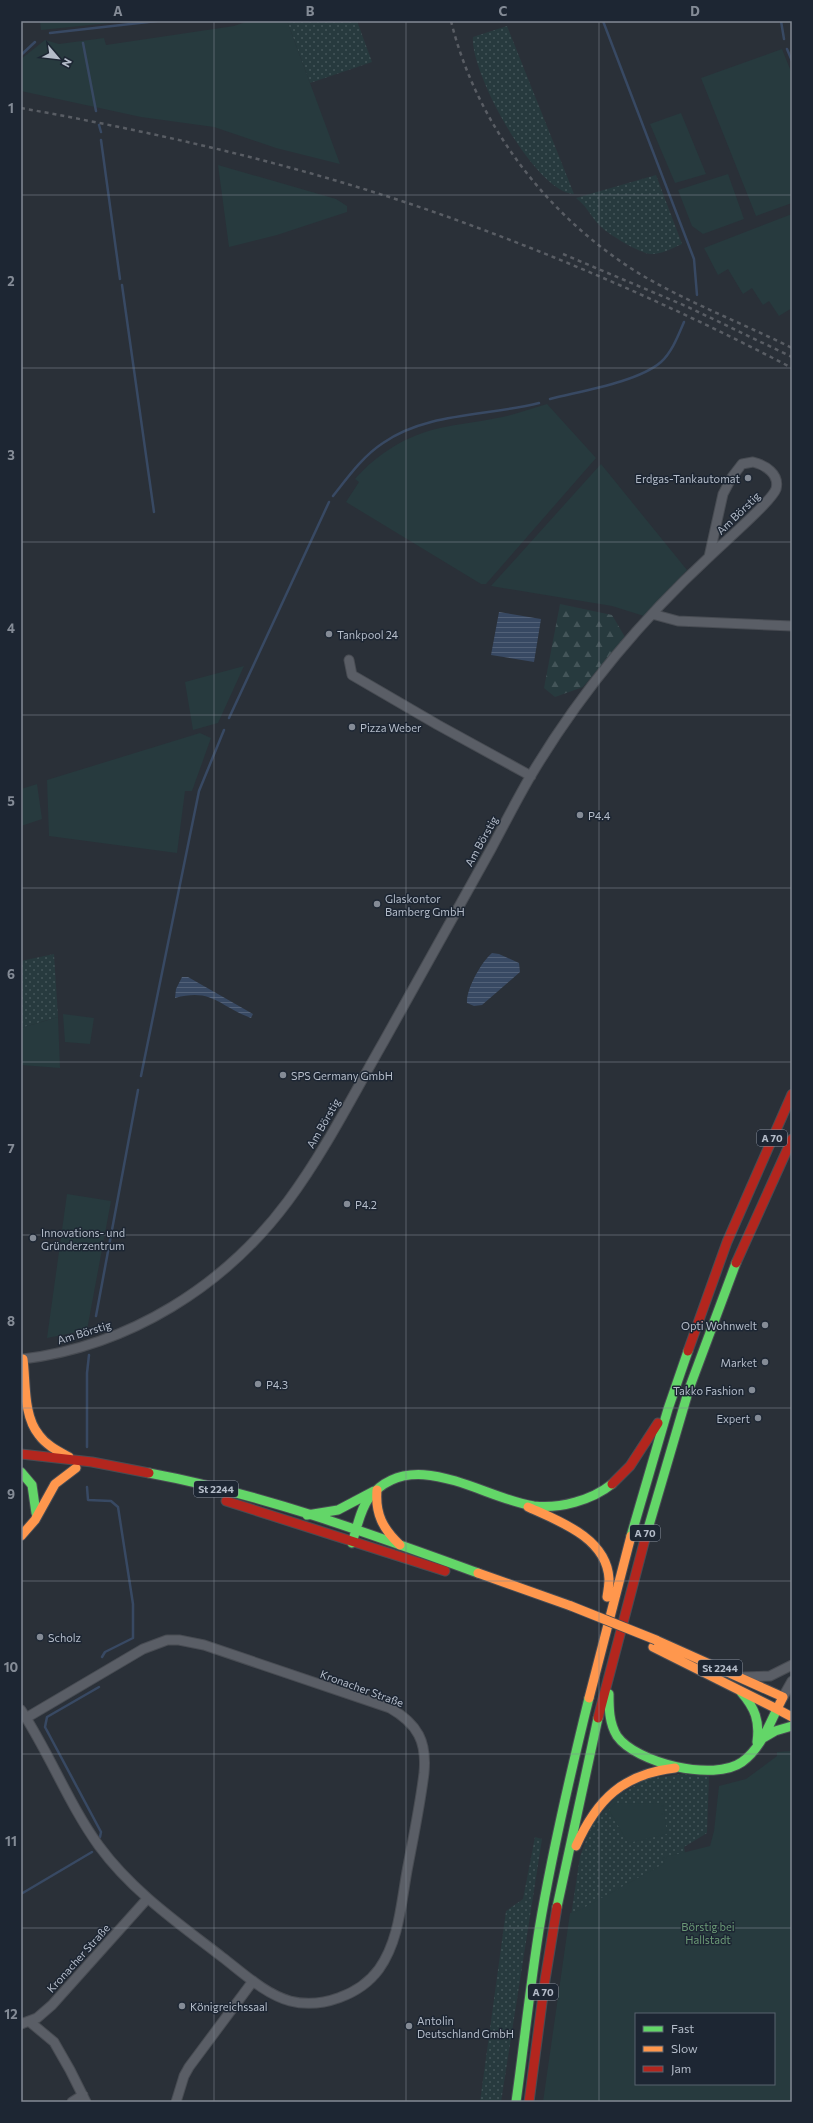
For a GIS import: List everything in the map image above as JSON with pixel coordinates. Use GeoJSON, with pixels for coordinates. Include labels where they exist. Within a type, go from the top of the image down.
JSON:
{"type":"FeatureCollection","features":[{"type":"Feature","properties":{"kind":"main road","name":"A 70"},"geometry":{"type":"LineString","coordinates":[[516,2102],[537,1946],[551,1865],[572,1762],[637,1514],[668,1409],[727,1242],[792,1094]]}},
{"type":"Feature","properties":{"kind":"main road","name":"A 70"},"geometry":{"type":"LineString","coordinates":[[529,2102],[542,1997],[561,1882],[588,1753],[650,1516],[700,1356],[734,1268],[792,1139]]}},
{"type":"Feature","properties":{"kind":"main road"},"geometry":{"type":"LineString","coordinates":[[21,1536],[31,1526],[50,1487],[74,1463],[50,1446],[35,1430],[31,1420],[22,1359]]}},
{"type":"Feature","properties":{"kind":"main road"},"geometry":{"type":"LineString","coordinates":[[307,1514],[338,1510],[377,1490],[394,1477],[418,1474],[450,1480],[512,1500],[536,1506],[566,1504],[591,1496],[608,1486],[635,1458],[668,1409]]}},
{"type":"Feature","properties":{"kind":"main road","name":"St 2244"},"geometry":{"type":"LineString","coordinates":[[21,1454],[74,1463],[152,1473],[307,1514],[356,1530],[570,1609],[742,1677],[792,1701]]}},
{"type":"Feature","properties":{"kind":"main road","name":"St 2244"},"geometry":{"type":"LineString","coordinates":[[21,1462],[74,1463],[186,1490]]}},
{"type":"Feature","properties":{"kind":"main road"},"geometry":{"type":"LineString","coordinates":[[21,1472],[29,1480],[34,1490],[36,1516]]}},
{"type":"Feature","properties":{"kind":"main road"},"geometry":{"type":"LineString","coordinates":[[352,1543],[365,1506],[377,1490]]}},
{"type":"Feature","properties":{"kind":"main road"},"geometry":{"type":"LineString","coordinates":[[377,1490],[376,1498],[378,1518],[388,1535],[400,1546]]}},
{"type":"Feature","properties":{"kind":"main road","name":"St 2244"},"geometry":{"type":"LineString","coordinates":[[215,1498],[352,1543],[570,1609]]}},
{"type":"Feature","properties":{"kind":"main road"},"geometry":{"type":"LineString","coordinates":[[512,1500],[579,1533],[594,1545],[603,1556],[609,1581],[604,1610],[605,1636]]}},
{"type":"Feature","properties":{"kind":"main road","name":"St 2244"},"geometry":{"type":"LineString","coordinates":[[654,1643],[740,1692],[792,1717]]}},
{"type":"Feature","properties":{"kind":"main road"},"geometry":{"type":"LineString","coordinates":[[613,1656],[609,1708],[610,1721],[617,1735],[629,1747],[643,1756],[686,1767]]}},
{"type":"Feature","properties":{"kind":"main road"},"geometry":{"type":"LineString","coordinates":[[740,1692],[756,1710],[759,1726],[756,1747]]}},
{"type":"Feature","properties":{"kind":"main road"},"geometry":{"type":"LineString","coordinates":[[561,1882],[586,1824],[608,1795],[621,1784],[643,1774],[668,1768],[686,1767],[716,1769],[734,1767],[749,1756],[763,1738],[783,1697]]}},
{"type":"Feature","properties":{"kind":"main road"},"geometry":{"type":"LineString","coordinates":[[763,1738],[775,1731],[792,1726]]}},
{"type":"Feature","properties":{"kind":"street","name":"Am Börstig"},"geometry":{"type":"LineString","coordinates":[[22,1359],[82,1348],[122,1333],[151,1319],[179,1303],[223,1270],[266,1228],[302,1181],[332,1132],[531,776],[588,690],[652,614],[768,501],[776,489],[776,480],[771,470],[763,464],[753,462],[742,464],[732,477],[723,494],[709,557]]}},
{"type":"Feature","properties":{"kind":"street"},"geometry":{"type":"LineString","coordinates":[[652,614],[678,621],[792,626]]}},
{"type":"Feature","properties":{"kind":"street"},"geometry":{"type":"LineString","coordinates":[[349,660],[352,675],[438,726],[531,776]]}},
{"type":"Feature","properties":{"kind":"street","name":"Kronacher Straße"},"geometry":{"type":"LineString","coordinates":[[179,1640],[204,1645],[390,1708],[404,1716],[415,1728],[422,1740],[426,1756],[422,1793],[394,1938],[379,1970],[364,1984],[348,1994],[332,2000],[311,2003],[290,2001],[253,1981],[147,1899],[121,1872],[92,1835],[24,1714],[143,1649],[158,1643],[179,1640]]}},
{"type":"Feature","properties":{"kind":"street"},"geometry":{"type":"LineString","coordinates":[[742,1677],[770,1676],[792,1666]]}},
{"type":"Feature","properties":{"kind":"street"},"geometry":{"type":"LineString","coordinates":[[783,1697],[792,1681]]}},
{"type":"Feature","properties":{"kind":"street","name":"Kronacher Straße"},"geometry":{"type":"LineString","coordinates":[[21,2024],[30,2022],[52,2005],[147,1899]]}},
{"type":"Feature","properties":{"kind":"street"},"geometry":{"type":"LineString","coordinates":[[176,2102],[184,2076],[189,2067],[253,1981]]}},
{"type":"Feature","properties":{"kind":"street"},"geometry":{"type":"LineString","coordinates":[[30,2022],[54,2042],[85,2099],[72,2102]]}},
{"type":"Feature","properties":{"kind":"green space"},"geometry":{"type":"Polygon","coordinates":[[[40,21],[128,21],[41,30],[40,21]]]}},
{"type":"Feature","properties":{"kind":"green space"},"geometry":{"type":"Polygon","coordinates":[[[249,21],[287,21],[340,164],[276,148],[214,127],[141,117],[21,91],[21,59],[45,40],[59,44],[104,38],[106,45],[234,26],[249,21]]]}},
{"type":"Feature","properties":{"kind":"green space"},"geometry":{"type":"Polygon","coordinates":[[[287,21],[357,21],[372,62],[310,83],[287,21]]]}},
{"type":"Feature","properties":{"kind":"green space"},"geometry":{"type":"Polygon","coordinates":[[[507,26],[574,194],[558,188],[541,174],[524,153],[493,102],[482,76],[475,54],[473,37],[507,26]]]}},
{"type":"Feature","properties":{"kind":"green space"},"geometry":{"type":"Polygon","coordinates":[[[782,49],[792,74],[792,203],[756,216],[701,78],[782,49]]]}},
{"type":"Feature","properties":{"kind":"green space"},"geometry":{"type":"Polygon","coordinates":[[[681,113],[706,174],[675,183],[650,124],[681,113]]]}},
{"type":"Feature","properties":{"kind":"green space"},"geometry":{"type":"Polygon","coordinates":[[[218,165],[336,199],[347,206],[347,212],[277,235],[229,247],[218,165]]]}},
{"type":"Feature","properties":{"kind":"green space"},"geometry":{"type":"Polygon","coordinates":[[[728,174],[744,219],[703,234],[692,226],[678,190],[728,174]]]}},
{"type":"Feature","properties":{"kind":"green space"},"geometry":{"type":"Polygon","coordinates":[[[656,175],[682,244],[664,252],[656,254],[647,253],[633,248],[617,239],[600,226],[583,204],[576,198],[656,175]]]}},
{"type":"Feature","properties":{"kind":"green space"},"geometry":{"type":"Polygon","coordinates":[[[792,214],[792,308],[779,316],[769,301],[763,305],[752,288],[743,294],[728,269],[718,275],[704,248],[792,214]]]}},
{"type":"Feature","properties":{"kind":"green space"},"geometry":{"type":"Polygon","coordinates":[[[547,404],[596,458],[486,584],[481,584],[346,502],[359,482],[355,479],[373,461],[393,447],[416,435],[440,428],[516,414],[547,404]]]}},
{"type":"Feature","properties":{"kind":"green space"},"geometry":{"type":"Polygon","coordinates":[[[601,464],[687,570],[644,616],[612,606],[491,586],[601,464]]]}},
{"type":"Feature","properties":{"kind":"green space"},"geometry":{"type":"Polygon","coordinates":[[[560,604],[612,615],[625,637],[583,687],[555,697],[544,688],[560,604]]]}},
{"type":"Feature","properties":{"kind":"green space"},"geometry":{"type":"Polygon","coordinates":[[[244,666],[218,723],[193,730],[185,682],[244,666]]]}},
{"type":"Feature","properties":{"kind":"green space"},"geometry":{"type":"Polygon","coordinates":[[[200,733],[211,738],[192,791],[185,791],[177,853],[49,836],[47,780],[200,733]]]}},
{"type":"Feature","properties":{"kind":"green space"},"geometry":{"type":"Polygon","coordinates":[[[37,784],[42,819],[21,826],[21,789],[37,784]]]}},
{"type":"Feature","properties":{"kind":"green space"},"geometry":{"type":"Polygon","coordinates":[[[54,954],[58,1017],[21,1028],[21,961],[54,954]]]}},
{"type":"Feature","properties":{"kind":"green space"},"geometry":{"type":"Polygon","coordinates":[[[63,1014],[94,1018],[90,1044],[65,1042],[63,1014]]]}},
{"type":"Feature","properties":{"kind":"green space"},"geometry":{"type":"Polygon","coordinates":[[[58,1017],[60,1068],[21,1065],[21,1028],[58,1017]]]}},
{"type":"Feature","properties":{"kind":"green space"},"geometry":{"type":"Polygon","coordinates":[[[67,1194],[111,1201],[87,1330],[47,1338],[67,1194]]]}},
{"type":"Feature","properties":{"kind":"green space","name":"Börstig bei Hallstadt"},"geometry":{"type":"Polygon","coordinates":[[[792,1751],[792,2102],[543,2102],[570,1913],[576,1912],[665,1863],[662,1858],[710,1846],[714,1831],[719,1786],[746,1779],[777,1756],[777,1752],[792,1751]]]}},
{"type":"Feature","properties":{"kind":"green space"},"geometry":{"type":"Polygon","coordinates":[[[682,1774],[709,1776],[707,1833],[684,1847],[687,1866],[636,2013],[635,2013],[635,2085],[775,2085],[792,2102],[545,2102],[580,1857],[587,1837],[595,1821],[617,1796],[646,1779],[682,1774]]]}},
{"type":"Feature","properties":{"kind":"green space"},"geometry":{"type":"Polygon","coordinates":[[[615,1803],[663,1804],[667,1834],[628,1843],[609,1810],[615,1803]]]}},
{"type":"Feature","properties":{"kind":"green space"},"geometry":{"type":"Polygon","coordinates":[[[535,1837],[542,1839],[501,2102],[480,2102],[506,1911],[523,1899],[535,1837]]]}},
{"type":"Feature","properties":{"kind":"water"},"geometry":{"type":"Polygon","coordinates":[[[499,612],[541,619],[534,662],[491,655],[499,612]]]}},
{"type":"Feature","properties":{"kind":"water"},"geometry":{"type":"Polygon","coordinates":[[[492,953],[499,954],[519,963],[520,972],[482,1005],[474,1006],[467,1003],[469,990],[479,969],[492,953]]]}},
{"type":"Feature","properties":{"kind":"water"},"geometry":{"type":"Polygon","coordinates":[[[182,977],[188,977],[253,1014],[251,1018],[207,997],[188,995],[175,998],[176,989],[182,977]]]}},
{"type":"Feature","properties":{"kind":"waterway"},"geometry":{"type":"LineString","coordinates":[[50,33],[157,21]]}},
{"type":"Feature","properties":{"kind":"waterway"},"geometry":{"type":"LineString","coordinates":[[603,21],[694,259],[697,295]]}},
{"type":"Feature","properties":{"kind":"waterway"},"geometry":{"type":"LineString","coordinates":[[781,21],[784,39]]}},
{"type":"Feature","properties":{"kind":"waterway"},"geometry":{"type":"LineString","coordinates":[[21,55],[35,42]]}},
{"type":"Feature","properties":{"kind":"waterway"},"geometry":{"type":"LineString","coordinates":[[83,43],[96,111]]}},
{"type":"Feature","properties":{"kind":"waterway"},"geometry":{"type":"LineString","coordinates":[[787,49],[792,61]]}},
{"type":"Feature","properties":{"kind":"waterway"},"geometry":{"type":"LineString","coordinates":[[99,125],[101,132]]}},
{"type":"Feature","properties":{"kind":"waterway"},"geometry":{"type":"LineString","coordinates":[[101,140],[120,279]]}},
{"type":"Feature","properties":{"kind":"waterway"},"geometry":{"type":"LineString","coordinates":[[122,285],[154,512]]}},
{"type":"Feature","properties":{"kind":"waterway"},"geometry":{"type":"LineString","coordinates":[[550,399],[608,385],[651,369],[661,362],[668,354],[684,322]]}},
{"type":"Feature","properties":{"kind":"waterway"},"geometry":{"type":"LineString","coordinates":[[333,496],[356,467],[369,454],[383,443],[400,433],[439,420],[539,403]]}},
{"type":"Feature","properties":{"kind":"waterway"},"geometry":{"type":"LineString","coordinates":[[229,718],[329,502]]}},
{"type":"Feature","properties":{"kind":"waterway"},"geometry":{"type":"LineString","coordinates":[[141,1076],[199,791],[224,730]]}},
{"type":"Feature","properties":{"kind":"waterway"},"geometry":{"type":"LineString","coordinates":[[96,1316],[138,1090]]}},
{"type":"Feature","properties":{"kind":"waterway"},"geometry":{"type":"LineString","coordinates":[[87,1447],[87,1373],[89,1355]]}},
{"type":"Feature","properties":{"kind":"waterway"},"geometry":{"type":"LineString","coordinates":[[87,1487],[88,1500],[111,1501],[118,1507],[133,1604],[133,1638],[105,1652],[102,1657]]}},
{"type":"Feature","properties":{"kind":"waterway"},"geometry":{"type":"LineString","coordinates":[[99,1687],[47,1717],[45,1727],[101,1832],[100,1837]]}},
{"type":"Feature","properties":{"kind":"waterway"},"geometry":{"type":"LineString","coordinates":[[21,1894],[92,1852]]}},
{"type":"Feature","properties":{"kind":"railway"},"geometry":{"type":"LineString","coordinates":[[451,21],[463,60],[479,98],[499,134],[523,168],[550,200],[579,229],[611,255],[645,277],[681,296],[792,348]]}},
{"type":"Feature","properties":{"kind":"railway"},"geometry":{"type":"LineString","coordinates":[[21,108],[189,142],[299,170],[408,203],[462,222],[588,271],[711,327],[792,368]]}},
{"type":"Feature","properties":{"kind":"railway"},"geometry":{"type":"LineString","coordinates":[[563,254],[688,307],[792,357]]}},
{"type":"Feature","properties":{"kind":"traffic: fast"},"geometry":{"type":"LineString","coordinates":[[645,1539],[689,1389],[736,1263]]}},
{"type":"Feature","properties":{"kind":"traffic: fast"},"geometry":{"type":"LineString","coordinates":[[631,1536],[668,1409],[688,1351]]}},
{"type":"Feature","properties":{"kind":"traffic: fast"},"geometry":{"type":"LineString","coordinates":[[21,1472],[32,1485],[36,1513]]}},
{"type":"Feature","properties":{"kind":"traffic: fast"},"geometry":{"type":"LineString","coordinates":[[149,1473],[233,1492],[316,1516],[478,1573]]}},
{"type":"Feature","properties":{"kind":"traffic: fast"},"geometry":{"type":"LineString","coordinates":[[352,1543],[361,1514],[369,1498],[386,1483],[406,1475],[427,1475],[449,1479],[514,1501],[544,1507],[565,1505],[585,1499],[595,1495],[612,1484]]}},
{"type":"Feature","properties":{"kind":"traffic: fast"},"geometry":{"type":"LineString","coordinates":[[307,1515],[338,1510],[374,1491]]}},
{"type":"Feature","properties":{"kind":"traffic: fast"},"geometry":{"type":"LineString","coordinates":[[741,1692],[753,1709],[757,1721],[757,1742]]}},
{"type":"Feature","properties":{"kind":"traffic: fast"},"geometry":{"type":"LineString","coordinates":[[609,1694],[609,1710],[612,1726],[617,1736],[627,1746],[658,1761],[676,1767],[695,1770],[729,1768],[742,1762],[758,1745],[777,1709]]}},
{"type":"Feature","properties":{"kind":"traffic: fast"},"geometry":{"type":"LineString","coordinates":[[516,2102],[544,1901],[562,1814],[589,1698]]}},
{"type":"Feature","properties":{"kind":"traffic: fast"},"geometry":{"type":"LineString","coordinates":[[557,1907],[598,1718]]}},
{"type":"Feature","properties":{"kind":"traffic: fast"},"geometry":{"type":"LineString","coordinates":[[763,1738],[775,1731],[792,1726]]}},
{"type":"Feature","properties":{"kind":"traffic: slow"},"geometry":{"type":"LineString","coordinates":[[23,1359],[26,1398],[30,1418],[34,1427],[45,1442],[52,1448],[69,1457]]}},
{"type":"Feature","properties":{"kind":"traffic: slow"},"geometry":{"type":"LineString","coordinates":[[21,1536],[35,1520],[55,1484],[76,1468]]}},
{"type":"Feature","properties":{"kind":"traffic: slow"},"geometry":{"type":"LineString","coordinates":[[377,1490],[377,1506],[381,1520],[389,1533],[400,1545]]}},
{"type":"Feature","properties":{"kind":"traffic: slow"},"geometry":{"type":"LineString","coordinates":[[528,1507],[567,1525],[591,1542],[600,1552],[606,1565],[609,1579],[607,1597]]}},
{"type":"Feature","properties":{"kind":"traffic: slow"},"geometry":{"type":"LineString","coordinates":[[589,1698],[631,1536]]}},
{"type":"Feature","properties":{"kind":"traffic: slow"},"geometry":{"type":"LineString","coordinates":[[478,1573],[571,1606]]}},
{"type":"Feature","properties":{"kind":"traffic: slow"},"geometry":{"type":"LineString","coordinates":[[571,1606],[656,1640]]}},
{"type":"Feature","properties":{"kind":"traffic: slow"},"geometry":{"type":"LineString","coordinates":[[653,1647],[777,1709],[783,1697],[656,1640]]}},
{"type":"Feature","properties":{"kind":"traffic: slow"},"geometry":{"type":"LineString","coordinates":[[777,1709],[792,1717]]}},
{"type":"Feature","properties":{"kind":"traffic: slow"},"geometry":{"type":"LineString","coordinates":[[576,1846],[593,1815],[603,1802],[614,1792],[626,1783],[641,1776],[657,1771],[675,1768]]}},
{"type":"Feature","properties":{"kind":"traffic: jam"},"geometry":{"type":"LineString","coordinates":[[688,1351],[727,1242],[792,1094]]}},
{"type":"Feature","properties":{"kind":"traffic: jam"},"geometry":{"type":"LineString","coordinates":[[736,1263],[792,1139]]}},
{"type":"Feature","properties":{"kind":"traffic: jam"},"geometry":{"type":"LineString","coordinates":[[612,1484],[630,1466],[658,1423]]}},
{"type":"Feature","properties":{"kind":"traffic: jam"},"geometry":{"type":"LineString","coordinates":[[21,1454],[92,1462],[149,1473]]}},
{"type":"Feature","properties":{"kind":"traffic: jam"},"geometry":{"type":"LineString","coordinates":[[226,1501],[445,1571]]}},
{"type":"Feature","properties":{"kind":"traffic: jam"},"geometry":{"type":"LineString","coordinates":[[598,1718],[645,1539]]}},
{"type":"Feature","properties":{"kind":"traffic: jam"},"geometry":{"type":"LineString","coordinates":[[529,2102],[545,1980],[557,1907]]}},
{"type":"Feature","properties":{"kind":"place","name":"Erdgas-Tankautomat"},"geometry":{"type":"Point","coordinates":[748,478]}},
{"type":"Feature","properties":{"kind":"place","name":"Tankpool 24"},"geometry":{"type":"Point","coordinates":[329,634]}},
{"type":"Feature","properties":{"kind":"place","name":"Pizza Weber"},"geometry":{"type":"Point","coordinates":[352,727]}},
{"type":"Feature","properties":{"kind":"place","name":"P4.4"},"geometry":{"type":"Point","coordinates":[580,815]}},
{"type":"Feature","properties":{"kind":"place","name":"Glaskontor Bamberg GmbH"},"geometry":{"type":"Point","coordinates":[377,904]}},
{"type":"Feature","properties":{"kind":"place","name":"SPS Germany GmbH"},"geometry":{"type":"Point","coordinates":[283,1075]}},
{"type":"Feature","properties":{"kind":"place","name":"P4.2"},"geometry":{"type":"Point","coordinates":[347,1204]}},
{"type":"Feature","properties":{"kind":"place","name":"Innovations- und Gründerzentrum"},"geometry":{"type":"Point","coordinates":[33,1238]}},
{"type":"Feature","properties":{"kind":"place","name":"Opti Wohnwelt"},"geometry":{"type":"Point","coordinates":[765,1325]}},
{"type":"Feature","properties":{"kind":"place","name":"Market"},"geometry":{"type":"Point","coordinates":[765,1362]}},
{"type":"Feature","properties":{"kind":"place","name":"P4.3"},"geometry":{"type":"Point","coordinates":[258,1384]}},
{"type":"Feature","properties":{"kind":"place","name":"Takko Fashion"},"geometry":{"type":"Point","coordinates":[752,1390]}},
{"type":"Feature","properties":{"kind":"place","name":"Expert"},"geometry":{"type":"Point","coordinates":[758,1418]}},
{"type":"Feature","properties":{"kind":"place","name":"Scholz"},"geometry":{"type":"Point","coordinates":[40,1637]}},
{"type":"Feature","properties":{"kind":"place","name":"Königreichssaal"},"geometry":{"type":"Point","coordinates":[182,2006]}},
{"type":"Feature","properties":{"kind":"place","name":"Antolin Deutschland GmbH"},"geometry":{"type":"Point","coordinates":[409,2026]}}]}
